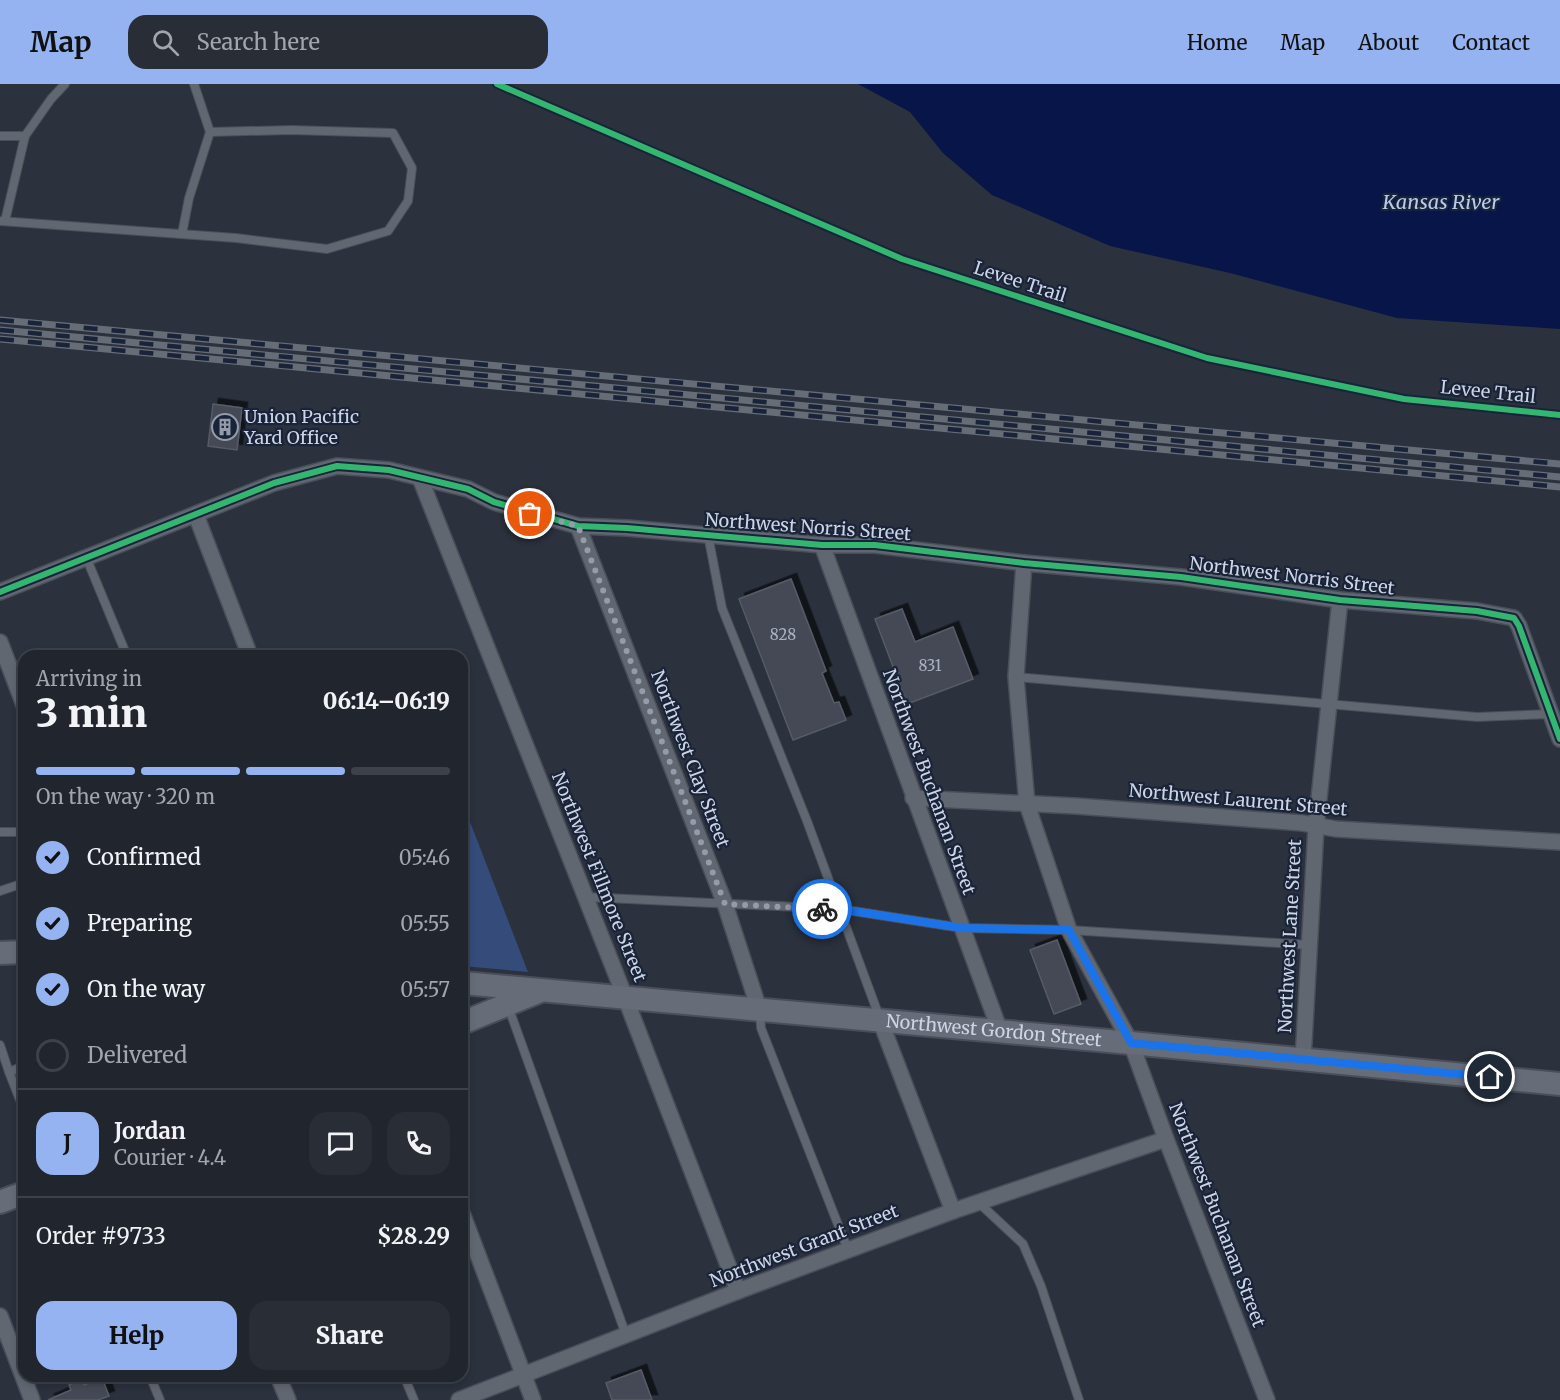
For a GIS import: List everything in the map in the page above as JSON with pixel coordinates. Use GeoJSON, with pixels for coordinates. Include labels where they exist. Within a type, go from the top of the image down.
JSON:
{"type":"FeatureCollection","features":[{"type":"Feature","properties":{"kind":"main road"},"geometry":{"type":"LineString","coordinates":[[0,953],[18,952]]}},
{"type":"Feature","properties":{"kind":"main road","name":"Northwest Gordon Street"},"geometry":{"type":"LineString","coordinates":[[468,984],[625,996],[1560,1084]]}},
{"type":"Feature","properties":{"kind":"main road"},"geometry":{"type":"LineString","coordinates":[[468,1021],[543,991]]}},
{"type":"Feature","properties":{"kind":"main road"},"geometry":{"type":"LineString","coordinates":[[0,1202],[18,1195]]}},
{"type":"Feature","properties":{"kind":"street","name":"Northwest Norris Street"},"geometry":{"type":"LineString","coordinates":[[196,515],[274,483],[337,466],[389,470],[468,489],[494,502],[578,526],[627,528],[822,545],[875,545],[1024,563],[1181,577],[1340,600],[1477,610],[1514,618],[1551,714]]}},
{"type":"Feature","properties":{"kind":"street","name":"Northwest Fillmore Street"},"geometry":{"type":"LineString","coordinates":[[420,478],[625,996],[738,1291]]}},
{"type":"Feature","properties":{"kind":"street"},"geometry":{"type":"LineString","coordinates":[[0,591],[196,515],[248,650]]}},
{"type":"Feature","properties":{"kind":"street","name":"Northwest Clay Street"},"geometry":{"type":"LineString","coordinates":[[578,526],[725,904],[759,1009]]}},
{"type":"Feature","properties":{"kind":"street","name":"Northwest Buchanan Street"},"geometry":{"type":"LineString","coordinates":[[822,545],[1000,1031]]}},
{"type":"Feature","properties":{"kind":"street","name":"Northwest Buchanan Street"},"geometry":{"type":"LineString","coordinates":[[1024,563],[1016,677],[1028,804],[1069,930],[1131,1043],[1267,1400]]}},
{"type":"Feature","properties":{"kind":"street","name":"Northwest Lane Street"},"geometry":{"type":"LineString","coordinates":[[1303,1060],[1316,827],[1340,600]]}},
{"type":"Feature","properties":{"kind":"street"},"geometry":{"type":"LineString","coordinates":[[0,642],[18,689]]}},
{"type":"Feature","properties":{"kind":"street"},"geometry":{"type":"LineString","coordinates":[[1551,714],[1560,739]]}},
{"type":"Feature","properties":{"kind":"street","name":"Northwest Laurent Street"},"geometry":{"type":"LineString","coordinates":[[913,798],[1028,804],[1302,823],[1316,827],[1560,842]]}},
{"type":"Feature","properties":{"kind":"street"},"geometry":{"type":"LineString","coordinates":[[880,1020],[953,1211]]}},
{"type":"Feature","properties":{"kind":"street","name":"Northwest Grant Street"},"geometry":{"type":"LineString","coordinates":[[459,1400],[738,1291],[953,1211],[1166,1139]]}},
{"type":"Feature","properties":{"kind":"street"},"geometry":{"type":"LineString","coordinates":[[468,1229],[533,1400]]}},
{"type":"Feature","properties":{"kind":"street"},"geometry":{"type":"LineString","coordinates":[[0,1316],[18,1363]]}},
{"type":"Feature","properties":{"kind":"street"},"geometry":{"type":"LineString","coordinates":[[25,1382],[32,1400]]}},
{"type":"Feature","properties":{"kind":"street"},"geometry":{"type":"LineString","coordinates":[[280,1382],[288,1400]]}},
{"type":"Feature","properties":{"kind":"lane"},"geometry":{"type":"LineString","coordinates":[[65,84],[51,99],[25,136],[3,221],[236,238],[327,249],[388,231],[408,201],[412,168],[393,133],[291,130],[210,132]]}},
{"type":"Feature","properties":{"kind":"lane"},"geometry":{"type":"LineString","coordinates":[[182,234],[189,198],[210,132],[194,84]]}},
{"type":"Feature","properties":{"kind":"lane"},"geometry":{"type":"LineString","coordinates":[[0,136],[25,136]]}},
{"type":"Feature","properties":{"kind":"lane"},"geometry":{"type":"LineString","coordinates":[[708,535],[722,608],[807,821],[880,1020]]}},
{"type":"Feature","properties":{"kind":"lane"},"geometry":{"type":"LineString","coordinates":[[86,557],[125,650]]}},
{"type":"Feature","properties":{"kind":"lane"},"geometry":{"type":"LineString","coordinates":[[1016,677],[1477,717],[1551,714]]}},
{"type":"Feature","properties":{"kind":"lane"},"geometry":{"type":"LineString","coordinates":[[0,832],[18,832]]}},
{"type":"Feature","properties":{"kind":"lane"},"geometry":{"type":"LineString","coordinates":[[0,891],[18,885]]}},
{"type":"Feature","properties":{"kind":"lane"},"geometry":{"type":"LineString","coordinates":[[586,897],[840,909],[962,928],[1069,930],[1310,945]]}},
{"type":"Feature","properties":{"kind":"lane"},"geometry":{"type":"LineString","coordinates":[[508,1005],[626,1335]]}},
{"type":"Feature","properties":{"kind":"lane"},"geometry":{"type":"LineString","coordinates":[[759,1009],[761,1028],[848,1250]]}},
{"type":"Feature","properties":{"kind":"lane"},"geometry":{"type":"LineString","coordinates":[[0,1045],[18,1095]]}},
{"type":"Feature","properties":{"kind":"lane"},"geometry":{"type":"LineString","coordinates":[[9,1072],[18,1068]]}},
{"type":"Feature","properties":{"kind":"lane"},"geometry":{"type":"LineString","coordinates":[[979,1203],[1023,1244],[1041,1286],[1079,1400]]}},
{"type":"Feature","properties":{"kind":"lane"},"geometry":{"type":"LineString","coordinates":[[152,1382],[160,1400]]}},
{"type":"Feature","properties":{"kind":"lane"},"geometry":{"type":"LineString","coordinates":[[406,1382],[414,1400]]}},
{"type":"Feature","properties":{"kind":"shaded area"},"geometry":{"type":"Polygon","coordinates":[[[468,817],[528,972],[468,967],[468,817]]]}},
{"type":"Feature","properties":{"kind":"water","name":"Kansas River"},"geometry":{"type":"Polygon","coordinates":[[[858,84],[1560,84],[1560,329],[1397,318],[1230,273],[1110,246],[992,195],[943,153],[910,112],[858,84]]]}},
{"type":"Feature","properties":{"kind":"building","name":"Union Pacific Yard Office"},"geometry":{"type":"Polygon","coordinates":[[[213,404],[242,408],[237,450],[208,446],[213,404]]]}},
{"type":"Feature","properties":{"kind":"building"},"geometry":{"type":"Polygon","coordinates":[[[791,579],[826,671],[822,673],[834,703],[839,702],[846,720],[793,740],[739,599],[791,579]]]}},
{"type":"Feature","properties":{"kind":"building"},"geometry":{"type":"Polygon","coordinates":[[[902,609],[915,642],[953,627],[973,679],[907,704],[875,619],[902,609]]]}},
{"type":"Feature","properties":{"kind":"building"},"geometry":{"type":"Polygon","coordinates":[[[1057,940],[1081,1004],[1054,1014],[1030,950],[1057,940]]]}},
{"type":"Feature","properties":{"kind":"building"},"geometry":{"type":"Polygon","coordinates":[[[641,1370],[652,1400],[612,1400],[606,1383],[641,1370]]]}},
{"type":"Feature","properties":{"kind":"building"},"geometry":{"type":"Polygon","coordinates":[[[83,1382],[84,1385],[104,1382],[109,1396],[98,1400],[48,1400],[71,1390],[69,1385],[83,1382]]]}},
{"type":"Feature","properties":{"kind":"railway"},"geometry":{"type":"LineString","coordinates":[[0,320],[1560,464]]}},
{"type":"Feature","properties":{"kind":"railway"},"geometry":{"type":"LineString","coordinates":[[0,330],[1560,477]]}},
{"type":"Feature","properties":{"kind":"railway"},"geometry":{"type":"LineString","coordinates":[[0,339],[1560,487]]}},
{"type":"Feature","properties":{"kind":"cycle path","name":"Levee Trail"},"geometry":{"type":"LineString","coordinates":[[497,84],[902,259],[1207,358],[1404,399],[1560,415]]}},
{"type":"Feature","properties":{"kind":"cycle path"},"geometry":{"type":"LineString","coordinates":[[0,592],[274,483],[337,466],[389,470],[468,489],[494,502],[578,526],[627,528],[822,545],[875,545],[1024,563],[1181,577],[1340,600],[1477,611],[1514,618],[1519,626],[1560,739]]}},
{"type":"Feature","properties":{"kind":"way so far"},"geometry":{"type":"LineString","coordinates":[[530,514],[578,526],[725,904],[822,909]]}},
{"type":"Feature","properties":{"kind":"place","name":"Union Pacific Yard Office"},"geometry":{"type":"Point","coordinates":[225,427]}},
{"type":"Feature","properties":{"kind":"route"},"geometry":{"type":"LineString","coordinates":[[822,909],[840,909],[962,928],[1069,930],[1131,1043],[1490,1077]]}}]}
